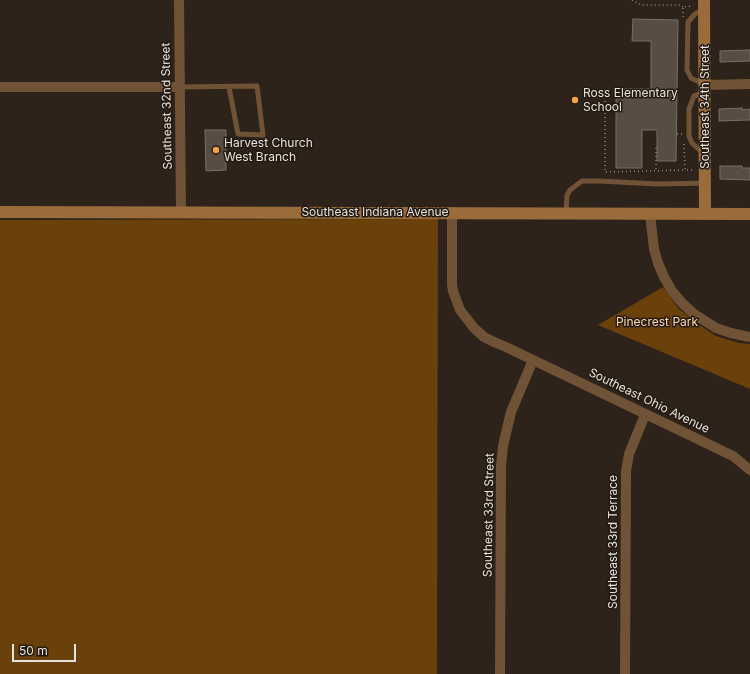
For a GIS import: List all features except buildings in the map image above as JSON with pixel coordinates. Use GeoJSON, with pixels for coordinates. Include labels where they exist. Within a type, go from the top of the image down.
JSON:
{"type":"FeatureCollection","features":[{"type":"Feature","properties":{"kind":"street","name":"Southeast 32nd Street"},"geometry":{"type":"LineString","coordinates":[[180,0],[181,212]]}},
{"type":"Feature","properties":{"kind":"street","name":"Southeast 34th Street"},"geometry":{"type":"LineString","coordinates":[[704,4],[705,214]]}},
{"type":"Feature","properties":{"kind":"street"},"geometry":{"type":"LineString","coordinates":[[705,89],[750,84]]}},
{"type":"Feature","properties":{"kind":"street"},"geometry":{"type":"LineString","coordinates":[[0,87],[180,87]]}},
{"type":"Feature","properties":{"kind":"street","name":"Southeast Indiana Avenue"},"geometry":{"type":"LineString","coordinates":[[0,212],[452,212],[566,214],[750,214]]}},
{"type":"Feature","properties":{"kind":"street"},"geometry":{"type":"LineString","coordinates":[[452,212],[452,285],[460,310],[474,328],[484,337],[533,360]]}},
{"type":"Feature","properties":{"kind":"street"},"geometry":{"type":"LineString","coordinates":[[650,214],[654,249],[658,263],[668,284],[682,303],[694,314],[716,328],[750,337]]}},
{"type":"Feature","properties":{"kind":"street","name":"Southeast Ohio Avenue"},"geometry":{"type":"LineString","coordinates":[[533,360],[732,456],[750,470]]}},
{"type":"Feature","properties":{"kind":"street","name":"Southeast 33rd Street"},"geometry":{"type":"LineString","coordinates":[[500,674],[501,466],[503,446],[511,412],[533,360]]}},
{"type":"Feature","properties":{"kind":"street","name":"Southeast 33rd Terrace"},"geometry":{"type":"LineString","coordinates":[[625,674],[626,471],[629,454],[645,414]]}},
{"type":"Feature","properties":{"kind":"lane"},"geometry":{"type":"LineString","coordinates":[[704,4],[688,22],[687,70],[691,78],[705,89]]}},
{"type":"Feature","properties":{"kind":"lane"},"geometry":{"type":"LineString","coordinates":[[180,87],[257,86],[263,135],[238,134],[229,87]]}},
{"type":"Feature","properties":{"kind":"lane"},"geometry":{"type":"LineString","coordinates":[[566,214],[567,195],[570,190],[582,181],[658,184],[705,183]]}},
{"type":"Feature","properties":{"kind":"path"},"geometry":{"type":"LineString","coordinates":[[632,0],[641,5],[680,5],[684,7]]}},
{"type":"Feature","properties":{"kind":"path"},"geometry":{"type":"LineString","coordinates":[[605,89],[605,172],[685,170]]}},
{"type":"Feature","properties":{"kind":"path"},"geometry":{"type":"LineString","coordinates":[[676,134],[684,134]]}},
{"type":"Feature","properties":{"kind":"path"},"geometry":{"type":"LineString","coordinates":[[656,147],[656,170]]}},
{"type":"Feature","properties":{"kind":"green space"},"geometry":{"type":"Polygon","coordinates":[[[438,219],[437,674],[0,674],[0,220],[438,219]]]}},
{"type":"Feature","properties":{"kind":"green space","name":"Pinecrest Park"},"geometry":{"type":"Polygon","coordinates":[[[663,287],[678,308],[716,336],[739,343],[750,344],[750,389],[598,325],[663,287]]]}},
{"type":"Feature","properties":{"kind":"place","name":"Ross Elementary School"},"geometry":{"type":"Point","coordinates":[575,100]}},
{"type":"Feature","properties":{"kind":"place","name":"Harvest Church West Branch"},"geometry":{"type":"Point","coordinates":[216,150]}}]}
